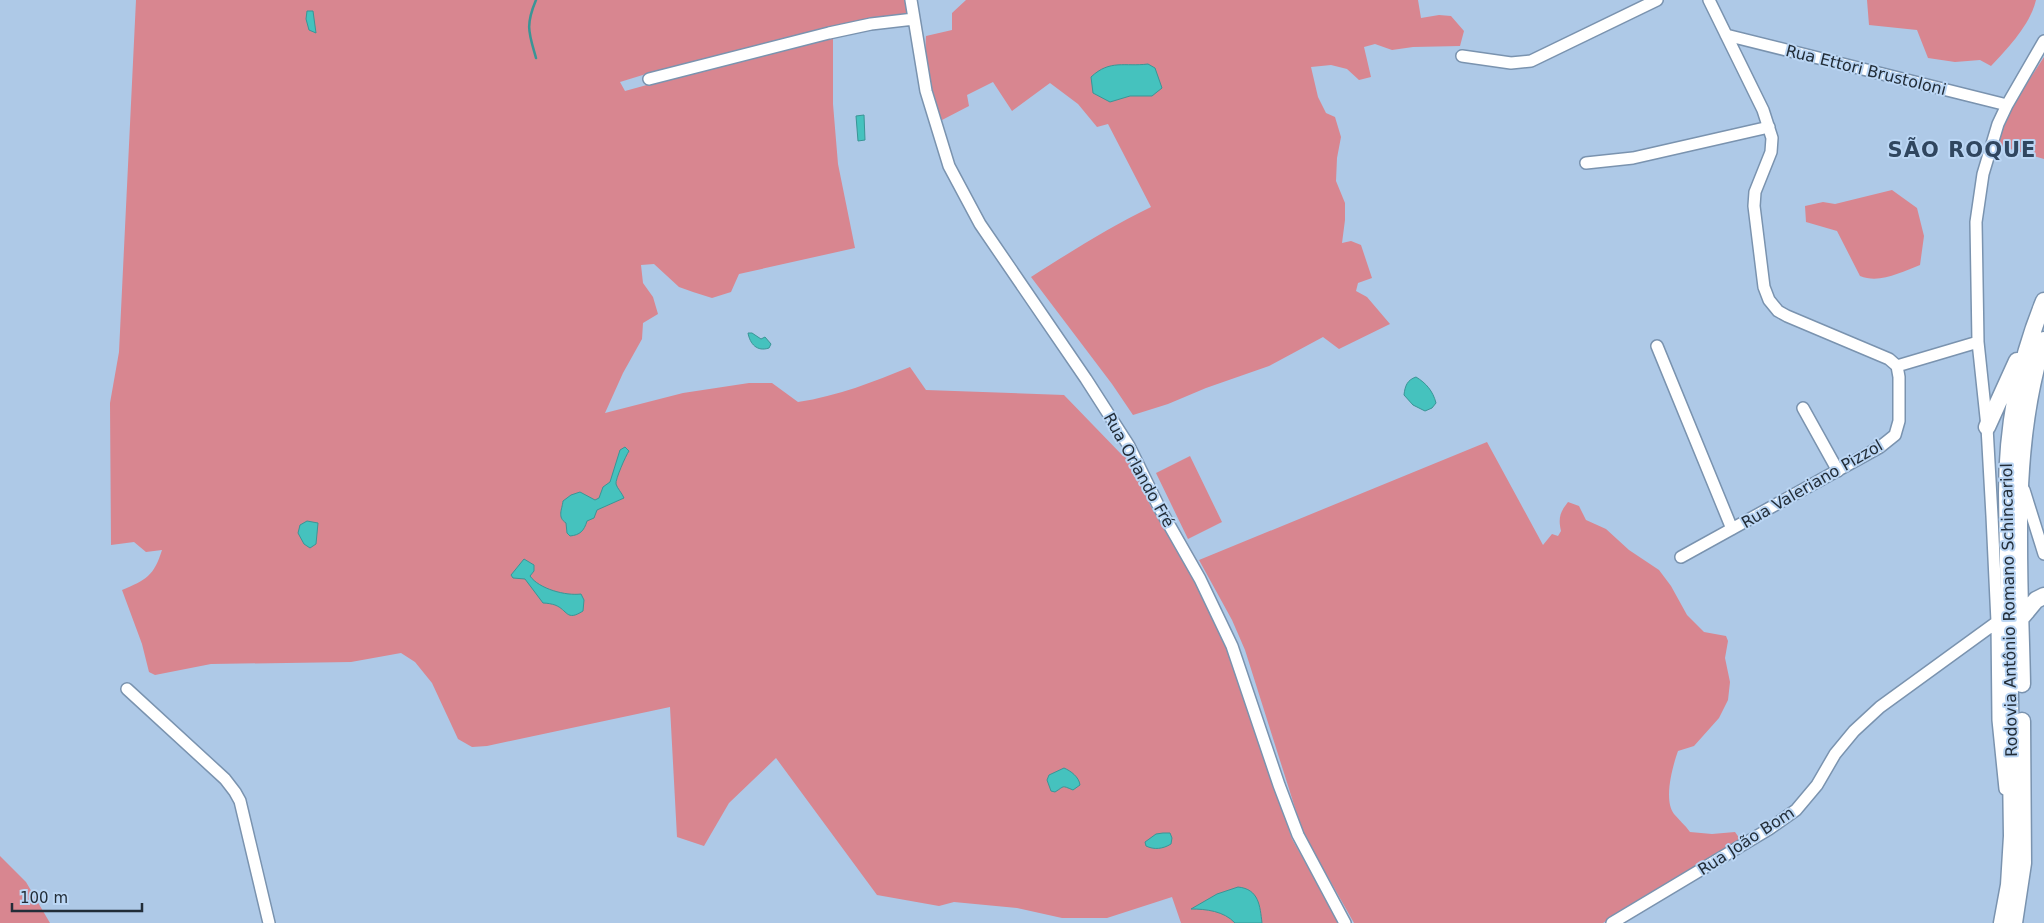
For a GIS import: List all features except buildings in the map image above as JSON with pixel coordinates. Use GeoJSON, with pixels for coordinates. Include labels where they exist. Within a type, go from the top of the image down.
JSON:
{"type":"FeatureCollection","features":[{"type":"Feature","properties":{"kind":"highway","name":"Rodovia Antônio Romano Schincariol"},"geometry":{"type":"LineString","coordinates":[[2002,923],[2009,885],[2012,836],[2007,465],[2013,410],[2020,378],[2035,323],[2044,302]]}},
{"type":"Feature","properties":{"kind":"highway"},"geometry":{"type":"LineString","coordinates":[[1987,427],[2035,323]]}},
{"type":"Feature","properties":{"kind":"highway","name":"Rodovia Antônio Romano Schincariol"},"geometry":{"type":"LineString","coordinates":[[2014,923],[2021,878],[2024,837],[2021,481],[2027,407],[2044,340]]}},
{"type":"Feature","properties":{"kind":"highway"},"geometry":{"type":"LineString","coordinates":[[2021,618],[2036,600],[2044,596]]}},
{"type":"Feature","properties":{"kind":"street","name":"Rua Orlando Fré"},"geometry":{"type":"LineString","coordinates":[[911,0],[926,91],[949,166],[980,224],[1086,379],[1129,446],[1159,507],[1200,579],[1232,646],[1298,835],[1345,923]]}},
{"type":"Feature","properties":{"kind":"street"},"geometry":{"type":"LineString","coordinates":[[1462,56],[1511,63],[1531,61],[1657,0]]}},
{"type":"Feature","properties":{"kind":"street"},"geometry":{"type":"LineString","coordinates":[[1709,0],[1769,127],[1772,138],[1771,152],[1755,192],[1754,206],[1764,286],[1769,300],[1787,316],[1889,359],[1897,366],[1978,342]]}},
{"type":"Feature","properties":{"kind":"street"},"geometry":{"type":"LineString","coordinates":[[649,79],[829,33],[871,24],[914,19]]}},
{"type":"Feature","properties":{"kind":"street","name":"Rua Ettori Brustoloni"},"geometry":{"type":"LineString","coordinates":[[1726,35],[2007,105]]}},
{"type":"Feature","properties":{"kind":"street"},"geometry":{"type":"LineString","coordinates":[[2012,836],[1998,720],[1997,622],[1987,427],[1978,342],[1976,222],[1978,200],[1991,146],[2007,105],[2044,41]]}},
{"type":"Feature","properties":{"kind":"street"},"geometry":{"type":"LineString","coordinates":[[1586,163],[1633,158],[1769,127]]}},
{"type":"Feature","properties":{"kind":"street"},"geometry":{"type":"LineString","coordinates":[[1657,346],[1732,529]]}},
{"type":"Feature","properties":{"kind":"street","name":"Rua Valeriano Pizzol"},"geometry":{"type":"LineString","coordinates":[[1681,557],[1880,447],[1894,435],[1899,421],[1900,388],[1897,366]]}},
{"type":"Feature","properties":{"kind":"street"},"geometry":{"type":"LineString","coordinates":[[1803,408],[1838,471]]}},
{"type":"Feature","properties":{"kind":"street"},"geometry":{"type":"LineString","coordinates":[[2021,481],[2044,554]]}},
{"type":"Feature","properties":{"kind":"street","name":"Rua João Bom"},"geometry":{"type":"LineString","coordinates":[[1612,923],[1769,829],[1796,810],[1817,785],[1834,754],[1854,731],[1880,708],[1997,622]]}},
{"type":"Feature","properties":{"kind":"street"},"geometry":{"type":"LineString","coordinates":[[128,689],[225,779],[236,792],[240,801],[269,923]]}},
{"type":"Feature","properties":{"kind":"shaded area"},"geometry":{"type":"Polygon","coordinates":[[[136,0],[907,0],[909,14],[810,32],[620,82],[625,91],[763,53],[833,37],[833,104],[838,164],[855,248],[739,274],[731,292],[712,298],[679,287],[654,264],[641,265],[643,283],[653,297],[658,314],[643,323],[642,339],[623,373],[605,413],[683,393],[749,383],[772,383],[798,402],[841,392],[910,367],[926,390],[1064,395],[1123,456],[1128,454],[1144,487],[1150,505],[1193,578],[1228,648],[1292,839],[1340,923],[1181,923],[1172,897],[1107,918],[1062,918],[1017,908],[954,902],[939,906],[877,895],[776,758],[729,803],[704,846],[677,837],[670,707],[487,746],[472,747],[458,739],[432,683],[415,662],[401,653],[351,662],[211,664],[155,675],[149,672],[142,644],[122,590],[148,576],[156,566],[162,550],[146,552],[134,542],[111,545],[110,403],[119,352],[136,0]]]}},
{"type":"Feature","properties":{"kind":"shaded area"},"geometry":{"type":"Polygon","coordinates":[[[966,0],[1418,0],[1421,18],[1439,15],[1451,16],[1464,31],[1460,46],[1413,47],[1392,50],[1375,44],[1364,47],[1371,77],[1359,80],[1347,69],[1331,65],[1311,67],[1318,97],[1326,113],[1335,117],[1341,137],[1337,158],[1336,181],[1345,203],[1342,243],[1351,241],[1361,245],[1372,278],[1358,283],[1356,291],[1367,297],[1390,324],[1339,349],[1323,337],[1269,366],[1206,388],[1168,404],[1133,415],[1112,384],[1031,277],[1105,232],[1151,207],[1108,124],[1097,127],[1078,104],[1050,83],[1012,111],[993,82],[967,95],[969,106],[942,120],[937,110],[928,79],[926,36],[952,30],[952,13],[966,0]]]}},
{"type":"Feature","properties":{"kind":"shaded area"},"geometry":{"type":"Polygon","coordinates":[[[1867,0],[2036,0],[2024,27],[1991,66],[1980,60],[1955,62],[1928,58],[1917,30],[1869,25],[1867,0]]]}},
{"type":"Feature","properties":{"kind":"shaded area"},"geometry":{"type":"Polygon","coordinates":[[[307,11],[313,11],[316,33],[309,30],[306,19],[307,11]]]}},
{"type":"Feature","properties":{"kind":"shaded area"},"geometry":{"type":"Polygon","coordinates":[[[2044,57],[2044,159],[1997,145],[2012,106],[2044,57]]]}},
{"type":"Feature","properties":{"kind":"shaded area"},"geometry":{"type":"Polygon","coordinates":[[[1148,64],[1155,68],[1162,88],[1152,96],[1130,96],[1110,102],[1093,93],[1091,77],[1098,71],[1118,65],[1148,64]]]}},
{"type":"Feature","properties":{"kind":"shaded area"},"geometry":{"type":"Polygon","coordinates":[[[864,115],[865,140],[858,141],[856,116],[864,115]]]}},
{"type":"Feature","properties":{"kind":"shaded area"},"geometry":{"type":"Polygon","coordinates":[[[1892,190],[1917,208],[1924,236],[1920,265],[1898,274],[1875,279],[1860,276],[1837,231],[1806,222],[1805,206],[1823,202],[1835,204],[1892,190]]]}},
{"type":"Feature","properties":{"kind":"shaded area"},"geometry":{"type":"Polygon","coordinates":[[[748,333],[752,333],[761,339],[765,337],[771,344],[769,348],[761,349],[755,346],[750,341],[748,333]]]}},
{"type":"Feature","properties":{"kind":"shaded area"},"geometry":{"type":"Polygon","coordinates":[[[1416,377],[1429,388],[1436,403],[1432,408],[1425,411],[1413,405],[1404,395],[1407,384],[1416,377]]]}},
{"type":"Feature","properties":{"kind":"shaded area"},"geometry":{"type":"Polygon","coordinates":[[[1487,442],[1543,545],[1552,534],[1558,536],[1561,531],[1560,515],[1568,502],[1579,506],[1586,520],[1606,529],[1629,550],[1659,570],[1671,586],[1687,615],[1704,632],[1726,636],[1728,641],[1725,658],[1730,682],[1728,700],[1719,718],[1694,746],[1678,751],[1670,782],[1669,800],[1674,814],[1690,832],[1712,834],[1735,832],[1740,839],[1603,923],[1354,923],[1303,833],[1245,650],[1232,620],[1199,560],[1487,442]]]}},
{"type":"Feature","properties":{"kind":"shaded area"},"geometry":{"type":"Polygon","coordinates":[[[625,447],[629,451],[616,482],[624,498],[597,510],[594,518],[587,521],[581,532],[570,536],[567,533],[566,523],[561,516],[563,501],[571,495],[580,492],[595,500],[599,498],[603,487],[610,482],[620,450],[625,447]]]}},
{"type":"Feature","properties":{"kind":"shaded area"},"geometry":{"type":"Polygon","coordinates":[[[1190,456],[1222,522],[1188,539],[1156,473],[1190,456]]]}},
{"type":"Feature","properties":{"kind":"shaded area"},"geometry":{"type":"Polygon","coordinates":[[[307,521],[318,523],[316,544],[310,548],[304,544],[298,533],[300,525],[307,521]]]}},
{"type":"Feature","properties":{"kind":"shaded area"},"geometry":{"type":"Polygon","coordinates":[[[524,559],[534,565],[534,571],[530,576],[540,585],[561,593],[581,594],[584,600],[583,611],[570,615],[555,605],[543,603],[525,579],[513,578],[511,575],[524,559]]]}},
{"type":"Feature","properties":{"kind":"shaded area"},"geometry":{"type":"Polygon","coordinates":[[[1064,768],[1078,779],[1080,785],[1073,790],[1063,787],[1055,792],[1051,791],[1047,780],[1049,775],[1064,768]]]}},
{"type":"Feature","properties":{"kind":"shaded area"},"geometry":{"type":"Polygon","coordinates":[[[1170,833],[1172,838],[1171,844],[1158,848],[1146,846],[1145,842],[1156,834],[1170,833]]]}},
{"type":"Feature","properties":{"kind":"shaded area"},"geometry":{"type":"Polygon","coordinates":[[[0,856],[26,882],[50,923],[0,923],[0,856]]]}},
{"type":"Feature","properties":{"kind":"shaded area"},"geometry":{"type":"Polygon","coordinates":[[[1238,887],[1250,891],[1257,899],[1262,923],[1235,923],[1220,913],[1191,909],[1217,894],[1238,887]]]}},
{"type":"Feature","properties":{"kind":"waterway"},"geometry":{"type":"LineString","coordinates":[[536,0],[529,23],[536,58]]}},
{"type":"Feature","properties":{"kind":"district","name":"SÃO ROQUE"},"geometry":{"type":"Point","coordinates":[1962,150]}}]}
